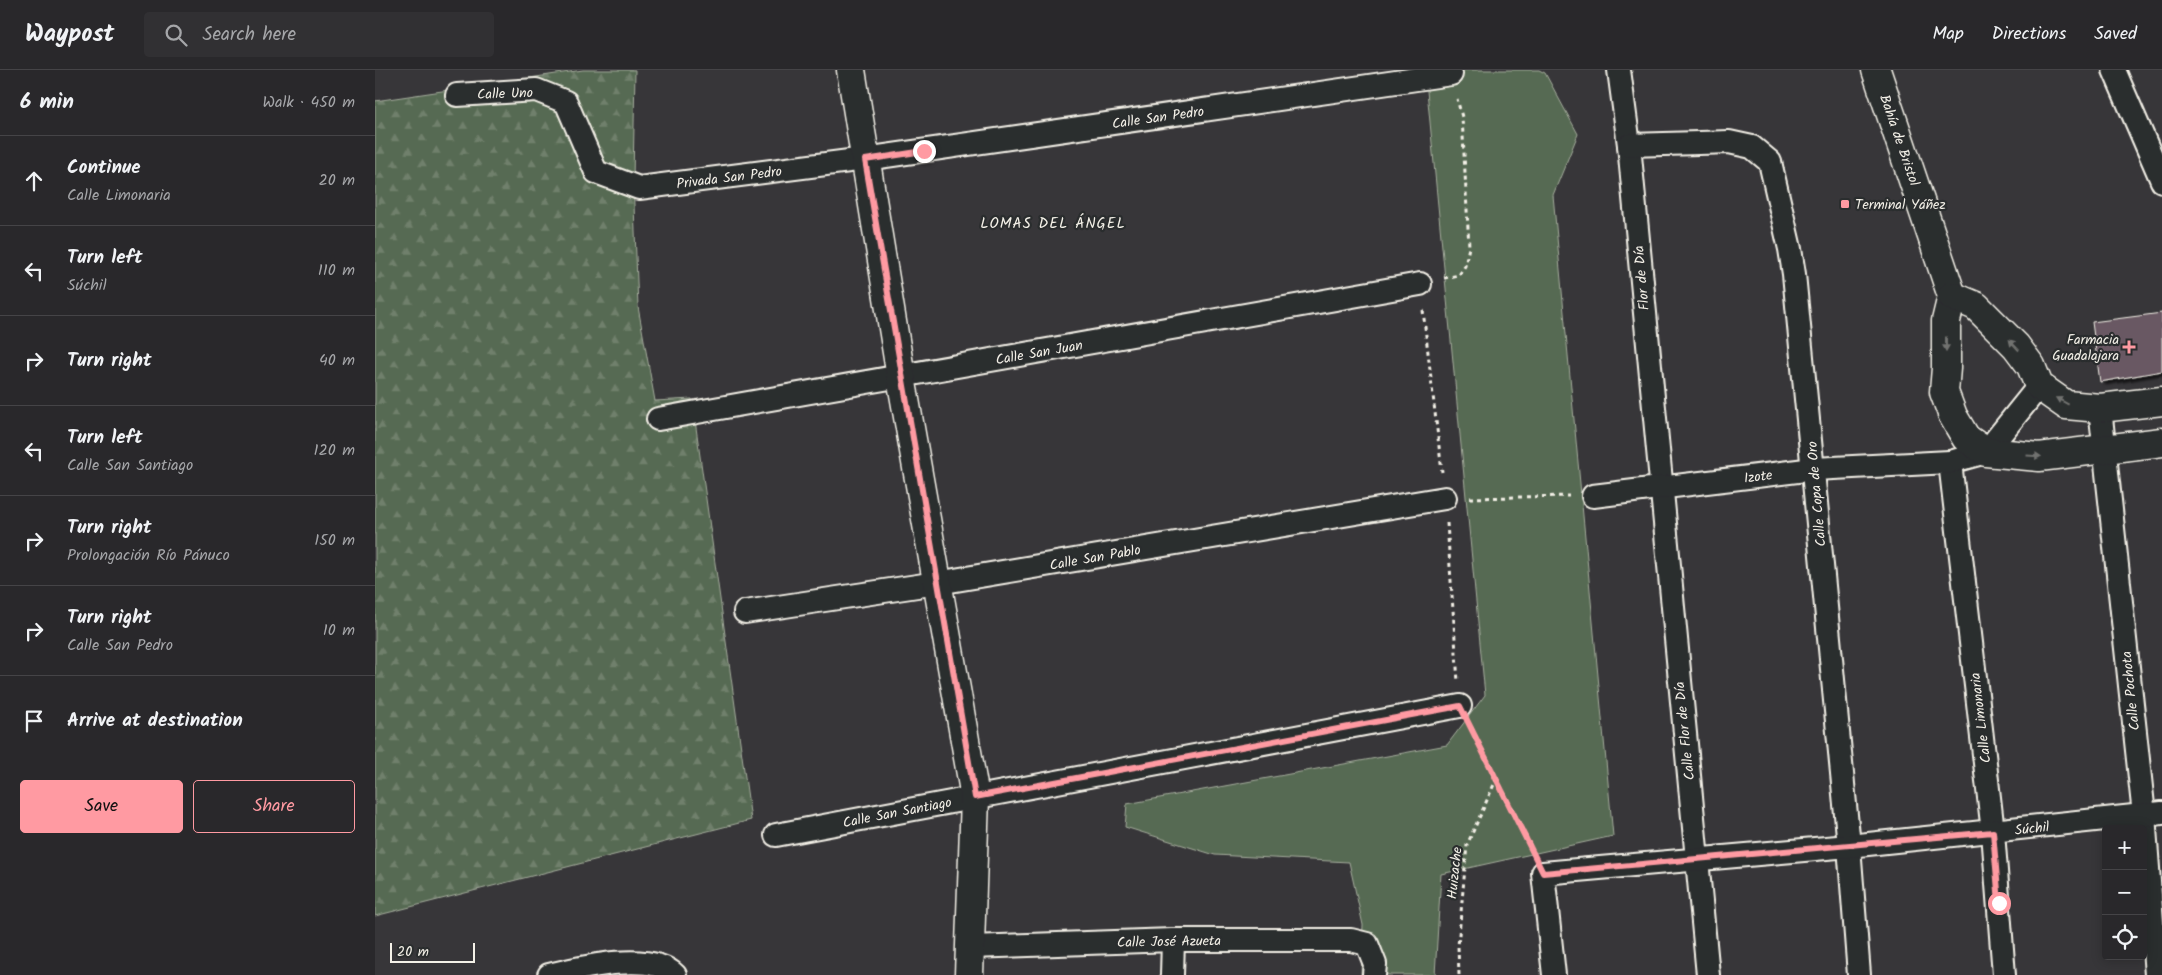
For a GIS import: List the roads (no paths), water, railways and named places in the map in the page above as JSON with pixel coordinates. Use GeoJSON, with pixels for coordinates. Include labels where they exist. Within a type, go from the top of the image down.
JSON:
{"type":"FeatureCollection","features":[{"type":"Feature","properties":{"kind":"street"},"geometry":{"type":"LineString","coordinates":[[851,70],[901,377],[975,797],[969,975]]}},
{"type":"Feature","properties":{"kind":"street","name":"Flor de Día"},"geometry":{"type":"LineString","coordinates":[[1619,70],[1629,146],[1660,487]]}},
{"type":"Feature","properties":{"kind":"street","name":"Bahía de Bristol"},"geometry":{"type":"LineString","coordinates":[[1876,70],[1952,296]]}},
{"type":"Feature","properties":{"kind":"street"},"geometry":{"type":"LineString","coordinates":[[2114,70],[2162,181]]}},
{"type":"Feature","properties":{"kind":"street","name":"Calle San Pedro"},"geometry":{"type":"LineString","coordinates":[[865,160],[1451,74]]}},
{"type":"Feature","properties":{"kind":"street","name":"Calle Uno"},"geometry":{"type":"LineString","coordinates":[[457,95],[536,90],[565,102],[596,172]]}},
{"type":"Feature","properties":{"kind":"street","name":"Calle Copa de Oro"},"geometry":{"type":"LineString","coordinates":[[1629,146],[1729,142],[1752,147],[1770,162],[1790,250],[1814,469],[1859,975]]}},
{"type":"Feature","properties":{"kind":"street","name":"Privada San Pedro"},"geometry":{"type":"LineString","coordinates":[[596,172],[639,188],[865,160]]}},
{"type":"Feature","properties":{"kind":"street","name":"Calle San Juan"},"geometry":{"type":"LineString","coordinates":[[658,419],[1420,284]]}},
{"type":"Feature","properties":{"kind":"street"},"geometry":{"type":"LineString","coordinates":[[2162,401],[2100,408],[2066,405],[2039,386],[2031,366],[2016,346],[1976,306],[1952,296],[1946,321],[1944,392],[1953,416],[1966,438],[1986,452],[2039,457],[2162,442]]}},
{"type":"Feature","properties":{"kind":"street"},"geometry":{"type":"LineString","coordinates":[[1986,452],[2039,386]]}},
{"type":"Feature","properties":{"kind":"street","name":"Calle Pochota"},"geometry":{"type":"LineString","coordinates":[[2100,408],[2103,448],[2153,814],[2156,975]]}},
{"type":"Feature","properties":{"kind":"street","name":"Izote"},"geometry":{"type":"LineString","coordinates":[[1593,496],[1814,469],[1950,462],[1986,452]]}},
{"type":"Feature","properties":{"kind":"street","name":"Calle Limonaria"},"geometry":{"type":"LineString","coordinates":[[1950,462],[1993,832],[2004,975]]}},
{"type":"Feature","properties":{"kind":"street","name":"Calle Flor de Día"},"geometry":{"type":"LineString","coordinates":[[1660,487],[1708,975]]}},
{"type":"Feature","properties":{"kind":"street","name":"Calle San Pablo"},"geometry":{"type":"LineString","coordinates":[[745,612],[937,583],[1445,498]]}},
{"type":"Feature","properties":{"kind":"street","name":"Calle San Santiago"},"geometry":{"type":"LineString","coordinates":[[776,835],[1460,706]]}},
{"type":"Feature","properties":{"kind":"street","name":"Súchil"},"geometry":{"type":"LineString","coordinates":[[1554,975],[1543,873],[1849,846],[2153,814]]}},
{"type":"Feature","properties":{"kind":"street"},"geometry":{"type":"LineString","coordinates":[[1172,975],[1173,940]]}},
{"type":"Feature","properties":{"kind":"street","name":"Calle José Azueta"},"geometry":{"type":"LineString","coordinates":[[971,947],[1173,940],[1351,940],[1367,944],[1375,964],[1374,975]]}},
{"type":"Feature","properties":{"kind":"street"},"geometry":{"type":"LineString","coordinates":[[549,975],[621,961],[668,968],[675,975]]}},
{"type":"Feature","properties":{"kind":"place","name":"Terminal Yáñez"},"geometry":{"type":"Point","coordinates":[1845,204]}},
{"type":"Feature","properties":{"kind":"place","name":"Farmacia Guadalajara"},"geometry":{"type":"Point","coordinates":[2129,347]}},
{"type":"Feature","properties":{"kind":"district","name":"LOMAS DEL ÁNGEL"},"geometry":{"type":"Point","coordinates":[1053,223]}}]}
